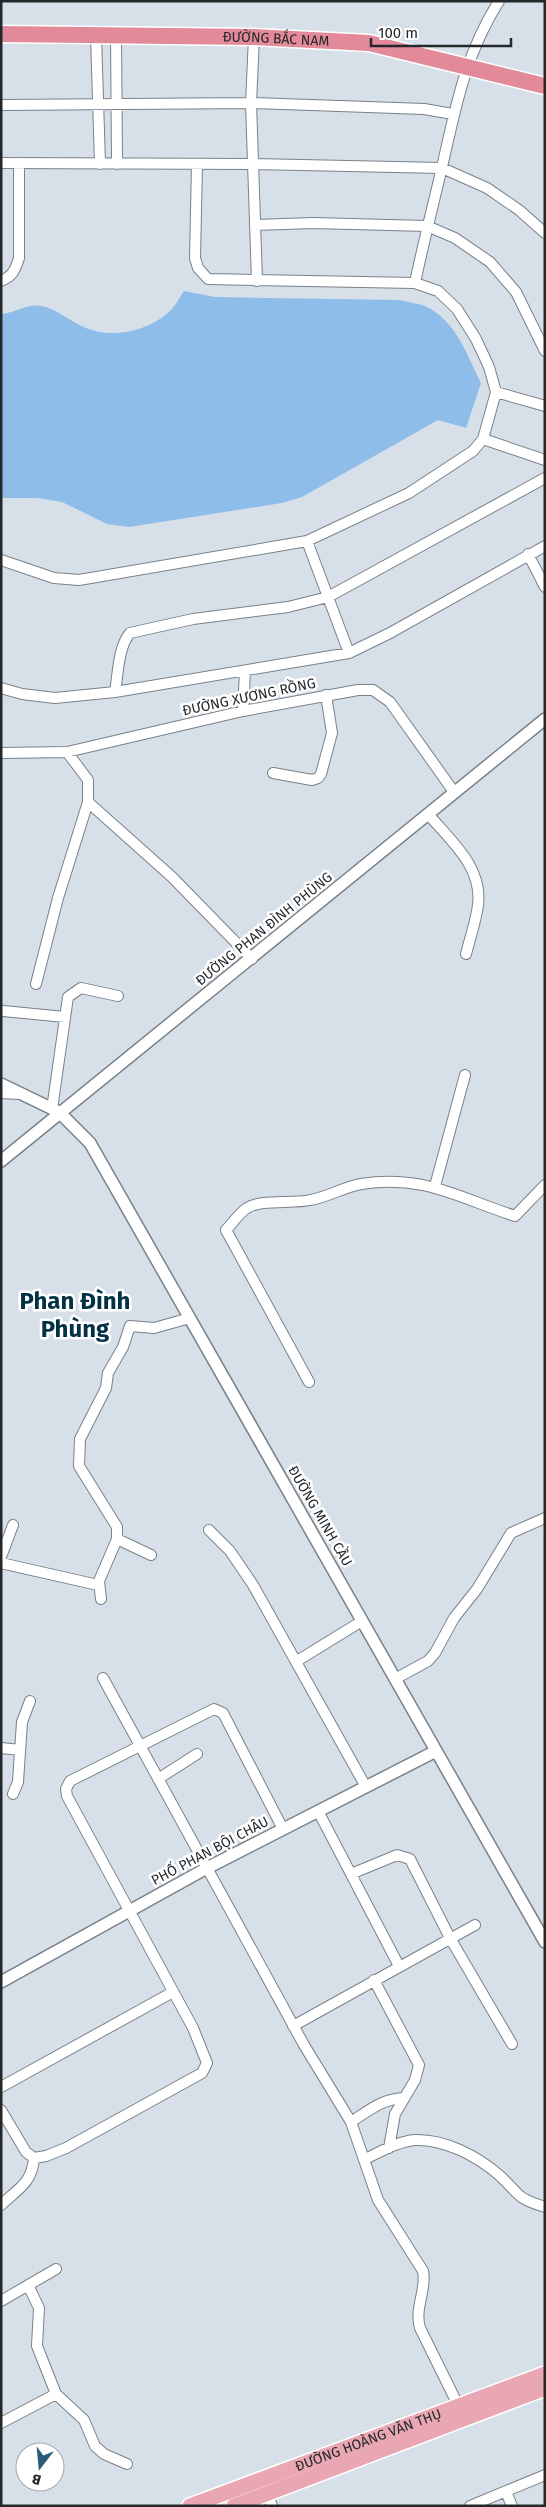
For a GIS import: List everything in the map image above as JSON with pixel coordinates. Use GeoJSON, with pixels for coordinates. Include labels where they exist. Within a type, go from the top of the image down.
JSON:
{"type":"FeatureCollection","features":[{"type":"Feature","properties":{"kind":"highway","name":"ĐƯỜNG BẮC NAM"},"geometry":{"type":"LineString","coordinates":[[1,34],[254,37],[369,42],[545,86]]}},
{"type":"Feature","properties":{"kind":"main road","name":"ĐƯỜNG HOÀNG VĂN THỤ"},"geometry":{"type":"LineString","coordinates":[[190,2506],[316,2467],[539,2389],[545,2374]]}},
{"type":"Feature","properties":{"kind":"main road","name":"ĐƯỜNG HOÀNG VĂN THỤ"},"geometry":{"type":"LineString","coordinates":[[234,2506],[270,2500],[316,2467],[459,2407],[539,2389]]}},
{"type":"Feature","properties":{"kind":"street"},"geometry":{"type":"LineString","coordinates":[[416,283],[453,114],[467,66],[476,39],[499,1]]}},
{"type":"Feature","properties":{"kind":"street"},"geometry":{"type":"LineString","coordinates":[[96,35],[100,164]]}},
{"type":"Feature","properties":{"kind":"street"},"geometry":{"type":"LineString","coordinates":[[116,35],[117,164]]}},
{"type":"Feature","properties":{"kind":"street"},"geometry":{"type":"LineString","coordinates":[[254,37],[251,103],[257,281]]}},
{"type":"Feature","properties":{"kind":"street"},"geometry":{"type":"LineString","coordinates":[[1,104],[251,103],[424,109],[453,114]]}},
{"type":"Feature","properties":{"kind":"street"},"geometry":{"type":"LineString","coordinates":[[1,163],[253,164],[442,168],[487,188],[519,210],[545,233]]}},
{"type":"Feature","properties":{"kind":"street"},"geometry":{"type":"LineString","coordinates":[[1,280],[10,277],[16,270],[19,258],[19,163]]}},
{"type":"Feature","properties":{"kind":"street"},"geometry":{"type":"LineString","coordinates":[[1,560],[54,578],[79,580],[307,541],[409,493],[455,464],[473,450],[483,438],[496,392],[490,367],[480,346],[457,309],[438,291],[416,283],[208,279],[198,268],[196,258],[197,164]]}},
{"type":"Feature","properties":{"kind":"street"},"geometry":{"type":"LineString","coordinates":[[255,225],[313,223],[427,226],[455,238],[490,262],[516,292],[545,351]]}},
{"type":"Feature","properties":{"kind":"street"},"geometry":{"type":"LineString","coordinates":[[496,392],[545,406]]}},
{"type":"Feature","properties":{"kind":"street"},"geometry":{"type":"LineString","coordinates":[[483,438],[545,460]]}},
{"type":"Feature","properties":{"kind":"street"},"geometry":{"type":"LineString","coordinates":[[115,692],[119,663],[125,641],[130,634],[193,619],[288,607],[328,598],[545,478]]}},
{"type":"Feature","properties":{"kind":"street"},"geometry":{"type":"LineString","coordinates":[[307,541],[349,653]]}},
{"type":"Feature","properties":{"kind":"street"},"geometry":{"type":"LineString","coordinates":[[1,688],[22,694],[55,698],[115,692],[349,653],[390,633],[545,546]]}},
{"type":"Feature","properties":{"kind":"street"},"geometry":{"type":"LineString","coordinates":[[528,554],[545,587]]}},
{"type":"Feature","properties":{"kind":"street"},"geometry":{"type":"LineString","coordinates":[[243,711],[246,671]]}},
{"type":"Feature","properties":{"kind":"street","name":"ĐƯỜNG XƯƠNG RỒNG"},"geometry":{"type":"LineString","coordinates":[[1,754],[67,752],[243,711],[358,690],[373,690],[390,702],[454,792]]}},
{"type":"Feature","properties":{"kind":"street"},"geometry":{"type":"LineString","coordinates":[[273,772],[312,780],[318,778],[321,774],[332,732],[326,696]]}},
{"type":"Feature","properties":{"kind":"street","name":"ĐƯỜNG PHAN ĐÌNH PHÙNG"},"geometry":{"type":"LineString","coordinates":[[1,1161],[56,1111],[252,959],[545,719]]}},
{"type":"Feature","properties":{"kind":"street"},"geometry":{"type":"LineString","coordinates":[[36,984],[58,898],[88,802],[88,780],[67,752]]}},
{"type":"Feature","properties":{"kind":"street"},"geometry":{"type":"LineString","coordinates":[[88,802],[172,877],[252,959]]}},
{"type":"Feature","properties":{"kind":"street"},"geometry":{"type":"LineString","coordinates":[[428,814],[467,859],[475,874],[478,904],[466,954]]}},
{"type":"Feature","properties":{"kind":"street"},"geometry":{"type":"LineString","coordinates":[[56,1111],[68,998],[81,988],[118,996]]}},
{"type":"Feature","properties":{"kind":"street"},"geometry":{"type":"LineString","coordinates":[[3,1011],[65,1017]]}},
{"type":"Feature","properties":{"kind":"street"},"geometry":{"type":"LineString","coordinates":[[436,1186],[465,1074]]}},
{"type":"Feature","properties":{"kind":"street","name":"ĐƯỜNG MINH CẦU"},"geometry":{"type":"LineString","coordinates":[[1,1084],[56,1111],[90,1143],[545,1942]]}},
{"type":"Feature","properties":{"kind":"street"},"geometry":{"type":"LineString","coordinates":[[1,1093],[21,1094]]}},
{"type":"Feature","properties":{"kind":"street"},"geometry":{"type":"LineString","coordinates":[[309,1382],[226,1230],[246,1208],[259,1203],[279,1204],[308,1201],[331,1196],[359,1185],[392,1181],[436,1186],[515,1216],[545,1185]]}},
{"type":"Feature","properties":{"kind":"street"},"geometry":{"type":"LineString","coordinates":[[101,1599],[98,1585],[103,1567],[117,1539],[115,1520],[79,1466],[80,1439],[106,1388],[108,1373],[123,1347],[130,1326],[154,1328],[190,1318]]}},
{"type":"Feature","properties":{"kind":"street"},"geometry":{"type":"LineString","coordinates":[[395,1679],[428,1660],[435,1653],[454,1618],[477,1589],[511,1534],[545,1518]]}},
{"type":"Feature","properties":{"kind":"street"},"geometry":{"type":"LineString","coordinates":[[1,1557],[13,1525]]}},
{"type":"Feature","properties":{"kind":"street"},"geometry":{"type":"LineString","coordinates":[[209,1530],[230,1551],[253,1586],[297,1661],[366,1787]]}},
{"type":"Feature","properties":{"kind":"street"},"geometry":{"type":"LineString","coordinates":[[117,1539],[150,1555]]}},
{"type":"Feature","properties":{"kind":"street"},"geometry":{"type":"LineString","coordinates":[[1,1563],[98,1585]]}},
{"type":"Feature","properties":{"kind":"street"},"geometry":{"type":"LineString","coordinates":[[297,1661],[362,1622]]}},
{"type":"Feature","properties":{"kind":"street"},"geometry":{"type":"LineString","coordinates":[[103,1678],[293,2026],[351,2122],[378,2200],[423,2271],[424,2277],[417,2317],[420,2328],[459,2407]]}},
{"type":"Feature","properties":{"kind":"street"},"geometry":{"type":"LineString","coordinates":[[13,1794],[18,1782],[22,1722],[30,1701]]}},
{"type":"Feature","properties":{"kind":"street"},"geometry":{"type":"LineString","coordinates":[[1,2110],[26,2152],[34,2158],[46,2156],[66,2148],[202,2073],[207,2063],[205,2054],[173,1992],[67,1796],[66,1789],[70,1781],[210,1709],[221,1711],[283,1829]]}},
{"type":"Feature","properties":{"kind":"street"},"geometry":{"type":"LineString","coordinates":[[1,1748],[20,1750]]}},
{"type":"Feature","properties":{"kind":"street","name":"PHỐ PHAN BỘI CHÂU"},"geometry":{"type":"LineString","coordinates":[[1,1982],[207,1868],[436,1751]]}},
{"type":"Feature","properties":{"kind":"street"},"geometry":{"type":"LineString","coordinates":[[158,1779],[196,1754]]}},
{"type":"Feature","properties":{"kind":"street"},"geometry":{"type":"LineString","coordinates":[[318,1811],[399,1966]]}},
{"type":"Feature","properties":{"kind":"street"},"geometry":{"type":"LineString","coordinates":[[351,1874],[397,1856],[407,1856],[450,1938],[512,2044]]}},
{"type":"Feature","properties":{"kind":"street"},"geometry":{"type":"LineString","coordinates":[[293,2026],[474,1924]]}},
{"type":"Feature","properties":{"kind":"street"},"geometry":{"type":"LineString","coordinates":[[374,1980],[420,2065],[395,2114],[390,2148]]}},
{"type":"Feature","properties":{"kind":"street"},"geometry":{"type":"LineString","coordinates":[[1,2087],[173,1992]]}},
{"type":"Feature","properties":{"kind":"street"},"geometry":{"type":"LineString","coordinates":[[351,2122],[376,2105],[390,2099],[403,2098]]}},
{"type":"Feature","properties":{"kind":"street"},"geometry":{"type":"LineString","coordinates":[[365,2159],[414,2140],[458,2149],[499,2176],[523,2200],[545,2207]]}},
{"type":"Feature","properties":{"kind":"street"},"geometry":{"type":"LineString","coordinates":[[1,2204],[29,2181],[33,2172],[34,2158]]}},
{"type":"Feature","properties":{"kind":"street"},"geometry":{"type":"LineString","coordinates":[[1,2302],[56,2269]]}},
{"type":"Feature","properties":{"kind":"street"},"geometry":{"type":"LineString","coordinates":[[28,2285],[39,2308],[36,2346],[56,2394],[84,2420],[95,2446],[104,2454],[127,2464]]}},
{"type":"Feature","properties":{"kind":"street"},"geometry":{"type":"LineString","coordinates":[[1,2423],[56,2394]]}},
{"type":"Feature","properties":{"kind":"street"},"geometry":{"type":"LineString","coordinates":[[470,2506],[545,2475]]}},
{"type":"Feature","properties":{"kind":"street"},"geometry":{"type":"LineString","coordinates":[[506,2492],[512,2506]]}},
{"type":"Feature","properties":{"kind":"water"},"geometry":{"type":"Polygon","coordinates":[[[184,291],[215,297],[399,300],[425,306],[436,312],[453,329],[481,383],[466,428],[438,420],[302,497],[282,503],[129,527],[107,524],[62,502],[37,498],[1,498],[1,314],[36,305],[53,310],[86,328],[107,333],[118,333],[140,329],[160,319],[173,308],[184,291]]]}},
{"type":"Feature","properties":{"kind":"district","name":"Phan Đình Phùng"},"geometry":{"type":"Point","coordinates":[75,1315]}}]}
